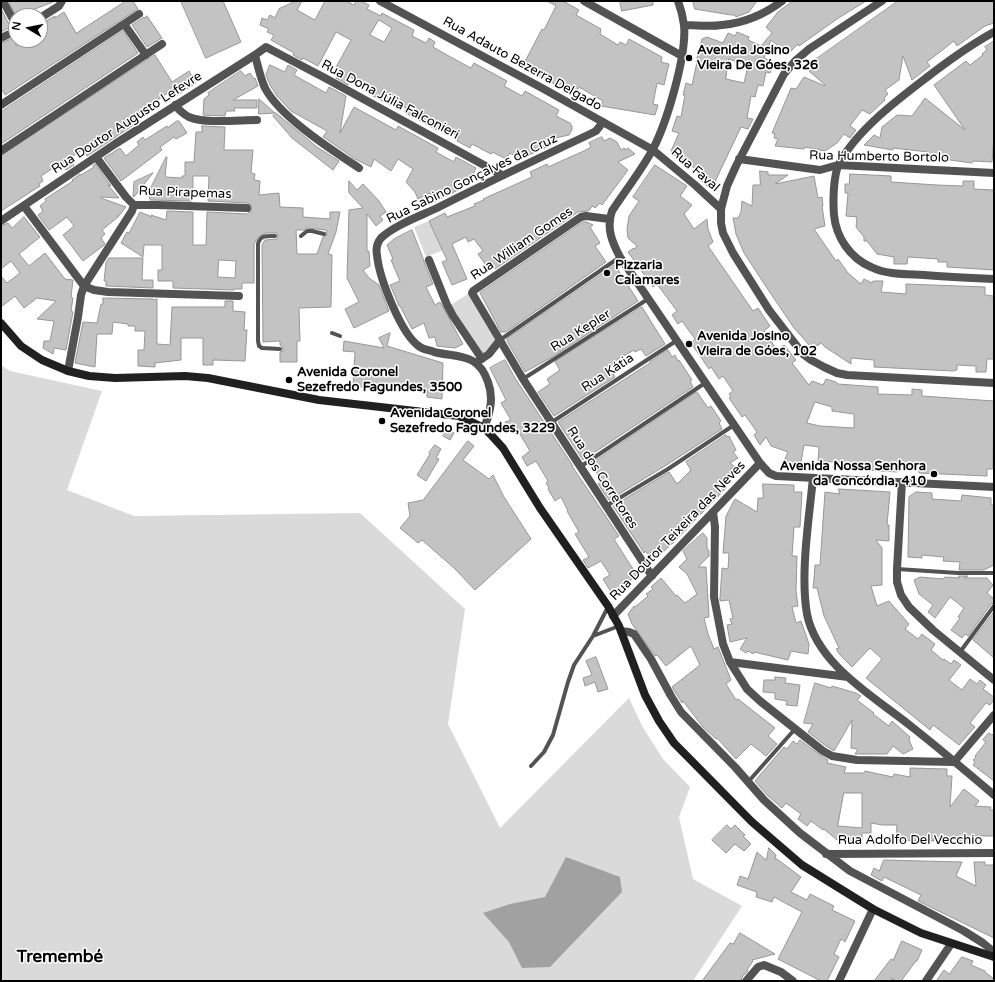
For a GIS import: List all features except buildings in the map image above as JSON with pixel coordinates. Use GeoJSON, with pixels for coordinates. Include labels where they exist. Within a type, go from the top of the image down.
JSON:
{"type":"FeatureCollection","features":[{"type":"Feature","properties":{"kind":"main road"},"geometry":{"type":"LineString","coordinates":[[1,324],[21,346],[42,360],[68,371],[89,376],[115,378],[185,376],[208,378],[319,400],[459,416],[484,428],[503,448],[540,508],[608,606],[620,628],[645,695],[659,721],[674,743],[752,822],[802,865],[873,909],[921,934],[994,957]]}},
{"type":"Feature","properties":{"kind":"street"},"geometry":{"type":"LineString","coordinates":[[3,1],[8,10]]}},
{"type":"Feature","properties":{"kind":"street","name":"Rua Adauto Bezerra Delgado"},"geometry":{"type":"LineString","coordinates":[[380,1],[653,150]]}},
{"type":"Feature","properties":{"kind":"street"},"geometry":{"type":"LineString","coordinates":[[584,1],[682,56]]}},
{"type":"Feature","properties":{"kind":"street"},"geometry":{"type":"LineString","coordinates":[[678,1],[684,25],[682,56],[669,110],[653,150],[612,211],[609,219],[612,241],[620,257],[760,463],[769,473],[776,476],[994,487]]}},
{"type":"Feature","properties":{"kind":"street"},"geometry":{"type":"LineString","coordinates":[[882,1],[809,50],[795,61],[784,74],[739,159],[727,186],[722,209],[721,223],[723,233],[733,253],[769,310],[803,354],[811,360],[837,373],[847,375],[994,383]]}},
{"type":"Feature","properties":{"kind":"street"},"geometry":{"type":"LineString","coordinates":[[684,25],[721,25],[747,20],[780,2]]}},
{"type":"Feature","properties":{"kind":"street"},"geometry":{"type":"LineString","coordinates":[[48,12],[61,3]]}},
{"type":"Feature","properties":{"kind":"street"},"geometry":{"type":"LineString","coordinates":[[1,105],[139,14]]}},
{"type":"Feature","properties":{"kind":"street"},"geometry":{"type":"LineString","coordinates":[[124,24],[146,55]]}},
{"type":"Feature","properties":{"kind":"street"},"geometry":{"type":"LineString","coordinates":[[994,32],[978,40],[956,55],[889,107],[874,121],[852,145],[838,165],[832,198],[838,232],[852,253],[861,262],[872,268],[903,274],[994,279]]}},
{"type":"Feature","properties":{"kind":"street"},"geometry":{"type":"LineString","coordinates":[[1,151],[162,44]]}},
{"type":"Feature","properties":{"kind":"street","name":"Rua Doutor Augusto Lefevre"},"geometry":{"type":"LineString","coordinates":[[1,221],[175,105],[266,47]]}},
{"type":"Feature","properties":{"kind":"street","name":"Rua Dona Júlia Falconieri"},"geometry":{"type":"LineString","coordinates":[[266,47],[502,175]]}},
{"type":"Feature","properties":{"kind":"street"},"geometry":{"type":"LineString","coordinates":[[255,55],[262,80],[274,101],[289,116],[317,139],[359,168]]}},
{"type":"Feature","properties":{"kind":"street"},"geometry":{"type":"LineString","coordinates":[[175,105],[186,116],[197,119],[217,121],[257,120]]}},
{"type":"Feature","properties":{"kind":"street","name":"Rua Sabino Gonçalves da Cruz"},"geometry":{"type":"LineString","coordinates":[[479,360],[426,349],[414,342],[401,323],[379,268],[377,248],[381,239],[390,232],[502,175],[590,134],[603,122]]}},
{"type":"Feature","properties":{"kind":"street","name":"Rua Faval"},"geometry":{"type":"LineString","coordinates":[[653,150],[722,209]]}},
{"type":"Feature","properties":{"kind":"street","name":"Rua Pirapemas"},"geometry":{"type":"LineString","coordinates":[[96,157],[126,198],[134,205],[247,208]]}},
{"type":"Feature","properties":{"kind":"street","name":"Rua Humberto Bortolo"},"geometry":{"type":"LineString","coordinates":[[739,159],[820,170],[838,165],[994,173]]}},
{"type":"Feature","properties":{"kind":"street"},"geometry":{"type":"LineString","coordinates":[[68,371],[81,295],[84,286],[132,211],[134,205]]}},
{"type":"Feature","properties":{"kind":"street"},"geometry":{"type":"LineString","coordinates":[[24,206],[84,286],[94,290],[108,292],[239,296]]}},
{"type":"Feature","properties":{"kind":"street","name":"Rua William Gomes"},"geometry":{"type":"LineString","coordinates":[[473,291],[581,218],[586,216],[609,219]]}},
{"type":"Feature","properties":{"kind":"street"},"geometry":{"type":"LineString","coordinates":[[429,260],[447,305],[479,360],[490,388],[491,407],[484,428]]}},
{"type":"Feature","properties":{"kind":"street","name":"Rua dos Corretores"},"geometry":{"type":"LineString","coordinates":[[473,291],[472,296],[523,379],[652,576]]}},
{"type":"Feature","properties":{"kind":"street"},"geometry":{"type":"LineString","coordinates":[[479,360],[494,349],[500,340]]}},
{"type":"Feature","properties":{"kind":"street","name":"Rua Doutor Teixeira das Neves"},"geometry":{"type":"LineString","coordinates":[[613,616],[760,463]]}},
{"type":"Feature","properties":{"kind":"street"},"geometry":{"type":"LineString","coordinates":[[813,478],[805,592],[808,615],[820,647],[848,677],[912,727],[994,795]]}},
{"type":"Feature","properties":{"kind":"street"},"geometry":{"type":"LineString","coordinates":[[902,482],[897,569],[897,582],[901,595],[909,607],[933,630],[994,680]]}},
{"type":"Feature","properties":{"kind":"street"},"geometry":{"type":"LineString","coordinates":[[713,512],[714,597],[723,644],[730,662],[746,689],[760,702],[823,751],[832,756],[843,758],[880,761],[954,762],[994,716]]}},
{"type":"Feature","properties":{"kind":"street"},"geometry":{"type":"LineString","coordinates":[[620,628],[634,634],[650,658],[681,712],[764,800],[800,833],[850,871],[964,931],[994,952]]}},
{"type":"Feature","properties":{"kind":"street"},"geometry":{"type":"LineString","coordinates":[[730,662],[848,677]]}},
{"type":"Feature","properties":{"kind":"street","name":"Rua Adolfo Del Vecchio"},"geometry":{"type":"LineString","coordinates":[[826,854],[994,853]]}},
{"type":"Feature","properties":{"kind":"street"},"geometry":{"type":"LineString","coordinates":[[839,981],[873,909]]}},
{"type":"Feature","properties":{"kind":"street"},"geometry":{"type":"LineString","coordinates":[[926,981],[951,944]]}},
{"type":"Feature","properties":{"kind":"street"},"geometry":{"type":"LineString","coordinates":[[746,981],[758,967],[764,965],[781,972],[793,981]]}},
{"type":"Feature","properties":{"kind":"lane"},"geometry":{"type":"LineString","coordinates":[[301,236],[307,231],[324,234]]}},
{"type":"Feature","properties":{"kind":"lane"},"geometry":{"type":"LineString","coordinates":[[276,236],[264,236],[258,241],[258,341],[259,346],[262,348],[280,349]]}},
{"type":"Feature","properties":{"kind":"lane"},"geometry":{"type":"LineString","coordinates":[[500,340],[620,257]]}},
{"type":"Feature","properties":{"kind":"lane","name":"Rua Kepler"},"geometry":{"type":"LineString","coordinates":[[523,379],[649,299]]}},
{"type":"Feature","properties":{"kind":"lane"},"geometry":{"type":"LineString","coordinates":[[332,333],[340,336]]}},
{"type":"Feature","properties":{"kind":"lane","name":"Rua Kátia"},"geometry":{"type":"LineString","coordinates":[[552,422],[676,341]]}},
{"type":"Feature","properties":{"kind":"lane"},"geometry":{"type":"LineString","coordinates":[[580,467],[705,383]]}},
{"type":"Feature","properties":{"kind":"lane"},"geometry":{"type":"LineString","coordinates":[[606,506],[668,469],[734,424]]}},
{"type":"Feature","properties":{"kind":"lane"},"geometry":{"type":"LineString","coordinates":[[897,569],[958,573],[994,573]]}},
{"type":"Feature","properties":{"kind":"lane"},"geometry":{"type":"LineString","coordinates":[[531,766],[544,752],[553,735],[574,665],[593,636],[608,606]]}},
{"type":"Feature","properties":{"kind":"lane"},"geometry":{"type":"LineString","coordinates":[[960,652],[994,606]]}},
{"type":"Feature","properties":{"kind":"lane"},"geometry":{"type":"LineString","coordinates":[[593,636],[620,628]]}},
{"type":"Feature","properties":{"kind":"lane"},"geometry":{"type":"LineString","coordinates":[[748,782],[795,728]]}},
{"type":"Feature","properties":{"kind":"shaded area"},"geometry":{"type":"Polygon","coordinates":[[[429,221],[444,250],[426,257],[414,227],[429,221]]]}},
{"type":"Feature","properties":{"kind":"shaded area"},"geometry":{"type":"Polygon","coordinates":[[[468,294],[497,343],[481,355],[449,306],[468,294]]]}},
{"type":"Feature","properties":{"kind":"shaded area"},"geometry":{"type":"Polygon","coordinates":[[[1,365],[10,371],[102,391],[67,490],[134,516],[360,513],[465,609],[448,724],[500,828],[629,698],[642,726],[663,759],[690,787],[679,817],[693,879],[742,906],[693,981],[1,981],[1,365]]]}},
{"type":"Feature","properties":{"kind":"shaded area"},"geometry":{"type":"Polygon","coordinates":[[[566,857],[620,877],[622,892],[550,967],[522,968],[509,942],[483,913],[510,904],[545,897],[566,857]]]}},
{"type":"Feature","properties":{"kind":"place","name":"Avenida Josino Vieira De Góes, 326"},"geometry":{"type":"Point","coordinates":[689,58]}},
{"type":"Feature","properties":{"kind":"place","name":"Pizzaria Calamares"},"geometry":{"type":"Point","coordinates":[607,273]}},
{"type":"Feature","properties":{"kind":"place","name":"Avenida Josino Vieira de Góes, 102"},"geometry":{"type":"Point","coordinates":[689,344]}},
{"type":"Feature","properties":{"kind":"place","name":"Avenida Coronel Sezefredo Fagundes, 3500"},"geometry":{"type":"Point","coordinates":[289,380]}},
{"type":"Feature","properties":{"kind":"place","name":"Avenida Coronel Sezefredo Fagundes, 3229"},"geometry":{"type":"Point","coordinates":[382,421]}},
{"type":"Feature","properties":{"kind":"place","name":"Avenida Nossa Senhora da Concórdia, 410"},"geometry":{"type":"Point","coordinates":[934,474]}},
{"type":"Feature","properties":{"kind":"district","name":"Tremembé"},"geometry":{"type":"Point","coordinates":[60,958]}}]}
